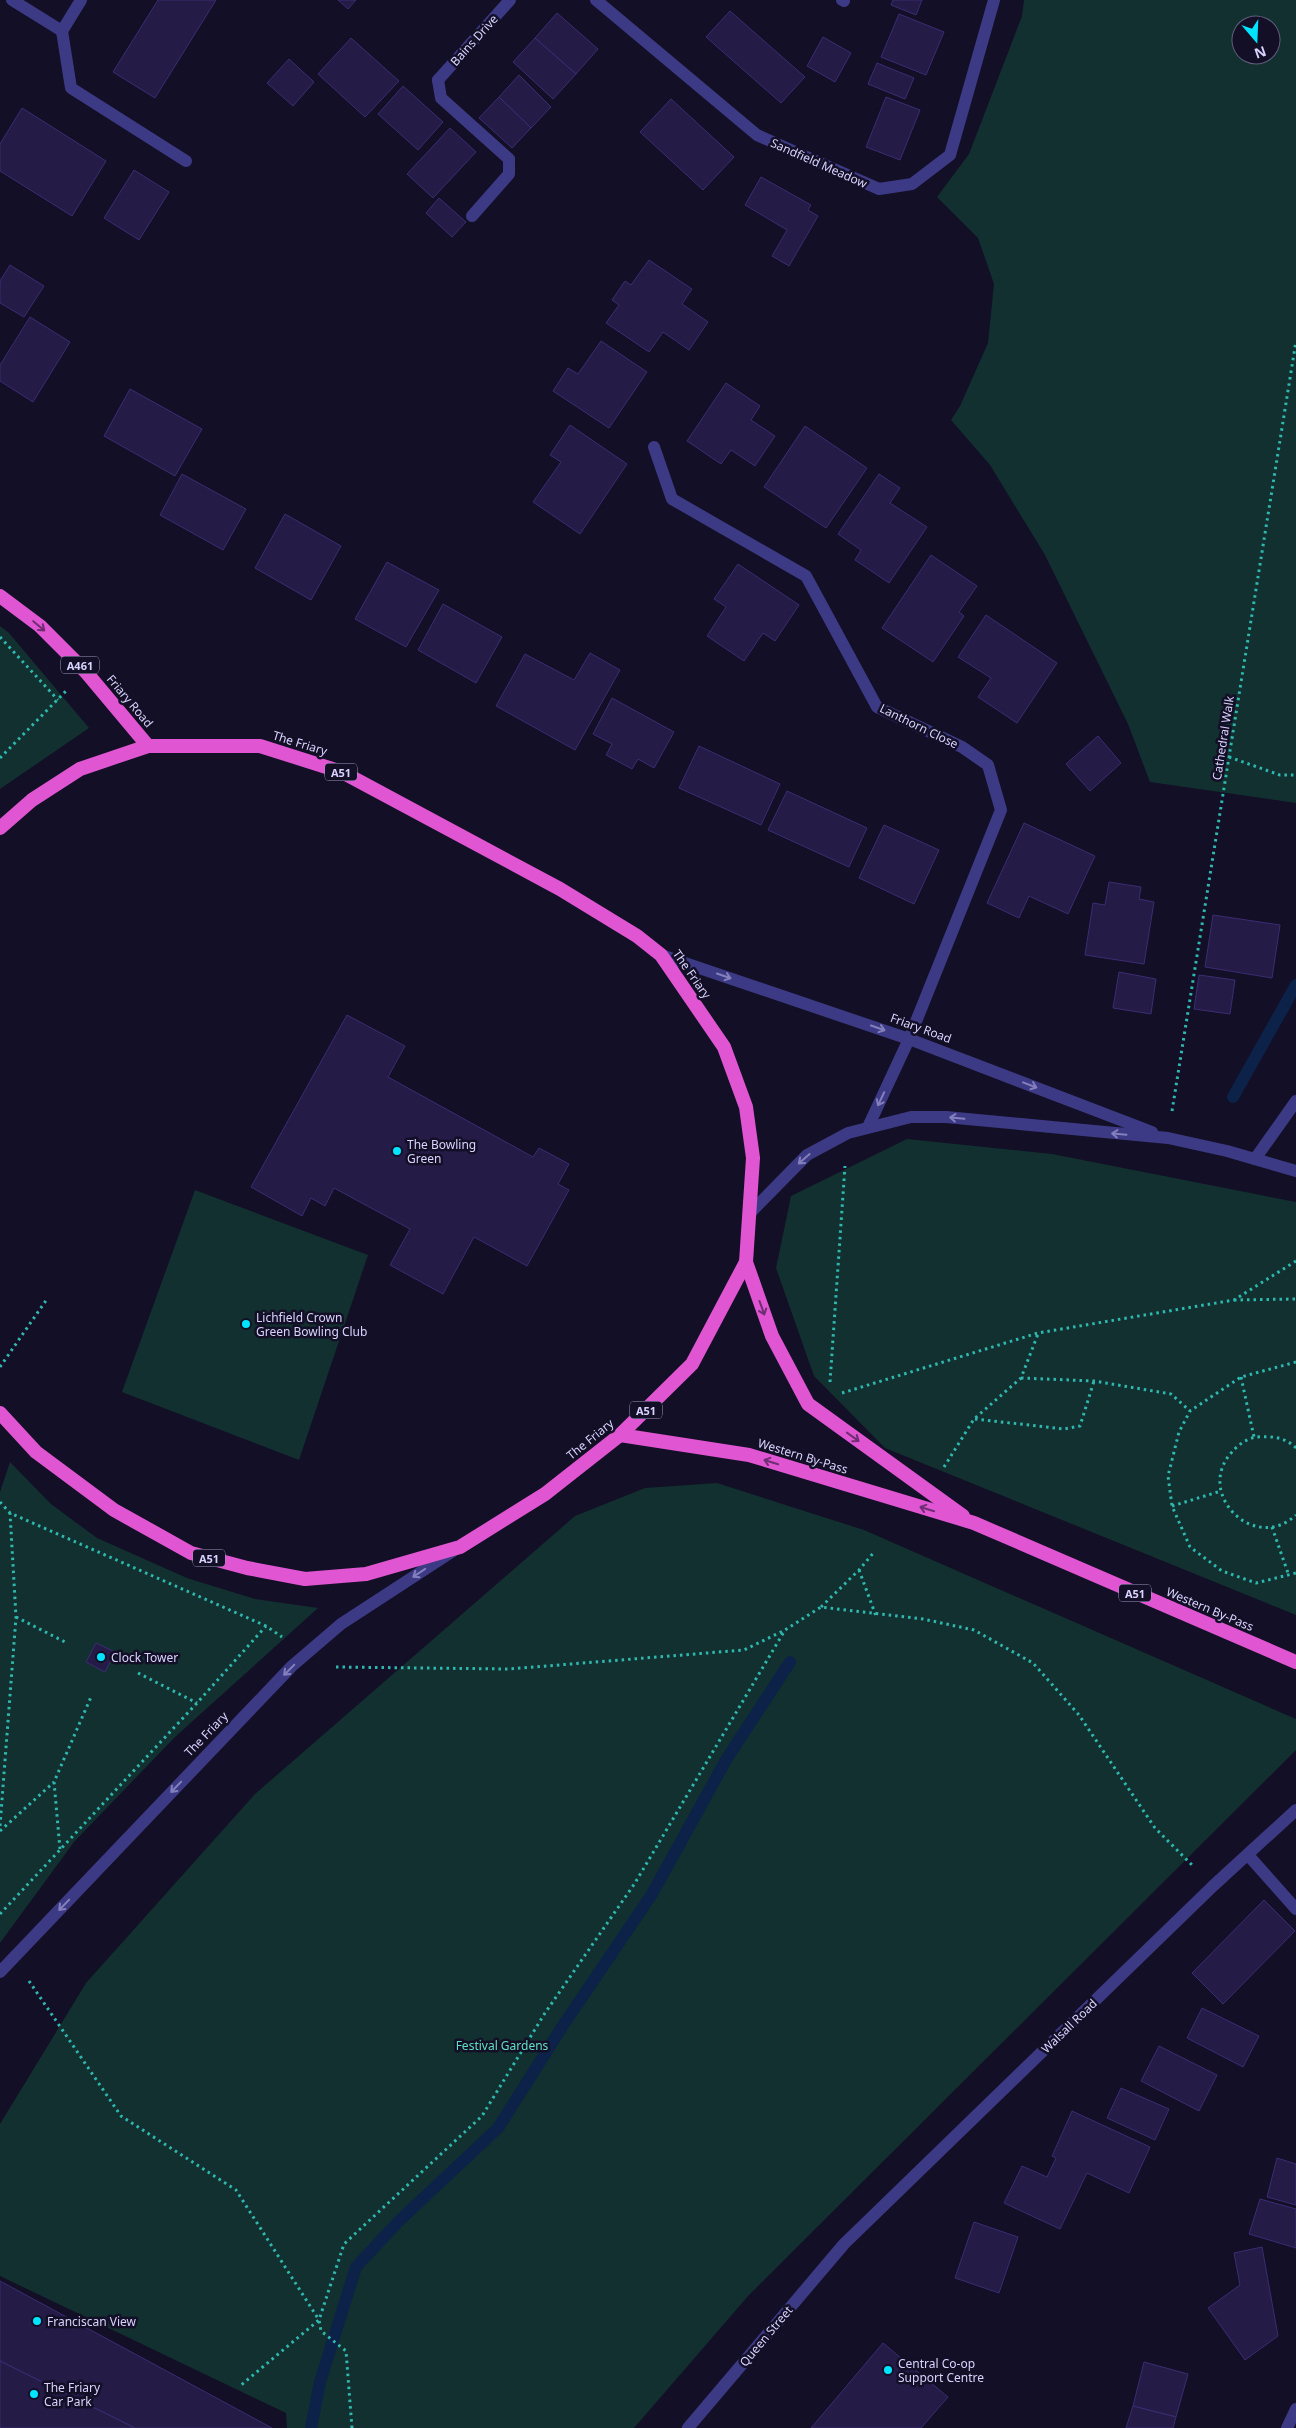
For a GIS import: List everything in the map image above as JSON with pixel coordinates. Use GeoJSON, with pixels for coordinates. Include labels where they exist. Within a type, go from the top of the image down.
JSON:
{"type":"FeatureCollection","features":[{"type":"Feature","properties":{"kind":"highway","name":"Friary Road"},"geometry":{"type":"LineString","coordinates":[[0,596],[40,626],[86,672],[148,746]]}},
{"type":"Feature","properties":{"kind":"highway","name":"The Friary"},"geometry":{"type":"LineString","coordinates":[[0,828],[32,800],[80,769],[148,746],[260,746],[342,772],[560,889],[637,936],[661,955],[724,1047],[746,1106],[753,1158],[751,1212],[746,1262],[692,1364],[620,1435],[544,1494],[460,1547],[366,1574],[305,1579],[247,1568],[191,1553],[114,1510],[36,1452],[0,1413]]}},
{"type":"Feature","properties":{"kind":"highway","name":"Western By-Pass"},"geometry":{"type":"LineString","coordinates":[[746,1262],[772,1336],[808,1404],[974,1523]]}},
{"type":"Feature","properties":{"kind":"highway","name":"Western By-Pass"},"geometry":{"type":"LineString","coordinates":[[620,1435],[748,1455],[974,1523],[1296,1662]]}},
{"type":"Feature","properties":{"kind":"street"},"geometry":{"type":"LineString","coordinates":[[12,0],[62,31]]}},
{"type":"Feature","properties":{"kind":"street"},"geometry":{"type":"LineString","coordinates":[[81,0],[62,31],[72,88],[186,161]]}},
{"type":"Feature","properties":{"kind":"street","name":"Bains Drive"},"geometry":{"type":"LineString","coordinates":[[472,216],[510,174],[510,159],[441,98],[438,80],[510,0]]}},
{"type":"Feature","properties":{"kind":"street","name":"Sandfield Meadow"},"geometry":{"type":"LineString","coordinates":[[596,0],[757,135],[879,189],[912,184],[950,155],[994,0]]}},
{"type":"Feature","properties":{"kind":"street","name":"Lanthorn Close"},"geometry":{"type":"LineString","coordinates":[[654,447],[672,499],[806,576],[877,707],[962,747],[988,765],[1002,810],[909,1039],[868,1127]]}},
{"type":"Feature","properties":{"kind":"street","name":"Friary Road"},"geometry":{"type":"LineString","coordinates":[[661,955],[909,1039],[1168,1138],[1296,1171]]}},
{"type":"Feature","properties":{"kind":"street"},"geometry":{"type":"LineString","coordinates":[[1255,1159],[1296,1101]]}},
{"type":"Feature","properties":{"kind":"street","name":"Friary Road"},"geometry":{"type":"LineString","coordinates":[[751,1212],[807,1155],[848,1133],[911,1117],[946,1117],[1168,1138]]}},
{"type":"Feature","properties":{"kind":"street","name":"The Friary"},"geometry":{"type":"LineString","coordinates":[[0,1972],[292,1666],[341,1624],[460,1547]]}},
{"type":"Feature","properties":{"kind":"street","name":"Walsall Road"},"geometry":{"type":"LineString","coordinates":[[844,2244],[1213,1886],[1296,1810]]}},
{"type":"Feature","properties":{"kind":"street"},"geometry":{"type":"LineString","coordinates":[[1248,1854],[1296,1909]]}},
{"type":"Feature","properties":{"kind":"street","name":"Queen Street"},"geometry":{"type":"LineString","coordinates":[[688,2428],[844,2244]]}},
{"type":"Feature","properties":{"kind":"path","name":"Cathedral Walk"},"geometry":{"type":"LineString","coordinates":[[1168,1138],[1296,341]]}},
{"type":"Feature","properties":{"kind":"path"},"geometry":{"type":"LineString","coordinates":[[0,637],[58,700]]}},
{"type":"Feature","properties":{"kind":"path"},"geometry":{"type":"LineString","coordinates":[[0,758],[86,672]]}},
{"type":"Feature","properties":{"kind":"path"},"geometry":{"type":"LineString","coordinates":[[1229,757],[1280,775],[1296,775]]}},
{"type":"Feature","properties":{"kind":"path"},"geometry":{"type":"LineString","coordinates":[[830,1397],[848,1133]]}},
{"type":"Feature","properties":{"kind":"path"},"geometry":{"type":"LineString","coordinates":[[1234,1300],[1296,1261]]}},
{"type":"Feature","properties":{"kind":"path"},"geometry":{"type":"LineString","coordinates":[[0,1367],[47,1299]]}},
{"type":"Feature","properties":{"kind":"path"},"geometry":{"type":"LineString","coordinates":[[808,1404],[1038,1333],[1234,1300],[1296,1299]]}},
{"type":"Feature","properties":{"kind":"path"},"geometry":{"type":"LineString","coordinates":[[940,1472],[974,1419],[1021,1378],[1038,1333]]}},
{"type":"Feature","properties":{"kind":"path"},"geometry":{"type":"LineString","coordinates":[[1295,1363],[1241,1377],[1190,1410],[1179,1432],[1168,1476],[1172,1506],[1190,1547],[1222,1571],[1256,1583],[1289,1576],[1296,1572]]}},
{"type":"Feature","properties":{"kind":"path"},"geometry":{"type":"LineString","coordinates":[[1241,1377],[1254,1438]]}},
{"type":"Feature","properties":{"kind":"path"},"geometry":{"type":"LineString","coordinates":[[1021,1378],[1094,1381],[1171,1394],[1190,1410]]}},
{"type":"Feature","properties":{"kind":"path"},"geometry":{"type":"LineString","coordinates":[[974,1419],[1064,1429],[1080,1426],[1094,1381]]}},
{"type":"Feature","properties":{"kind":"path"},"geometry":{"type":"LineString","coordinates":[[1296,1448],[1290,1443],[1273,1436],[1254,1438],[1238,1445],[1227,1458],[1221,1474],[1221,1491],[1227,1507],[1239,1519],[1255,1527],[1272,1527],[1290,1521],[1296,1515]]}},
{"type":"Feature","properties":{"kind":"path"},"geometry":{"type":"LineString","coordinates":[[1172,1506],[1221,1491]]}},
{"type":"Feature","properties":{"kind":"path"},"geometry":{"type":"LineString","coordinates":[[0,1502],[10,1513],[266,1626],[307,1654]]}},
{"type":"Feature","properties":{"kind":"path"},"geometry":{"type":"LineString","coordinates":[[0,1826],[16,1616],[10,1513]]}},
{"type":"Feature","properties":{"kind":"path"},"geometry":{"type":"LineString","coordinates":[[1272,1527],[1289,1576]]}},
{"type":"Feature","properties":{"kind":"path"},"geometry":{"type":"LineString","coordinates":[[292,1666],[509,1669],[744,1650],[785,1630],[820,1607],[859,1570],[875,1550]]}},
{"type":"Feature","properties":{"kind":"path"},"geometry":{"type":"LineString","coordinates":[[859,1570],[876,1616]]}},
{"type":"Feature","properties":{"kind":"path"},"geometry":{"type":"LineString","coordinates":[[820,1607],[876,1616],[924,1619],[974,1630],[1033,1662],[1079,1715],[1155,1828],[1213,1886]]}},
{"type":"Feature","properties":{"kind":"path"},"geometry":{"type":"LineString","coordinates":[[16,1616],[67,1643]]}},
{"type":"Feature","properties":{"kind":"path"},"geometry":{"type":"LineString","coordinates":[[0,1914],[197,1703],[266,1626]]}},
{"type":"Feature","properties":{"kind":"path"},"geometry":{"type":"LineString","coordinates":[[240,2386],[319,2320],[344,2244],[482,2116],[545,2013],[636,1883],[785,1630]]}},
{"type":"Feature","properties":{"kind":"path"},"geometry":{"type":"LineString","coordinates":[[138,1673],[197,1703]]}},
{"type":"Feature","properties":{"kind":"path"},"geometry":{"type":"LineString","coordinates":[[0,1831],[54,1782],[91,1697]]}},
{"type":"Feature","properties":{"kind":"path"},"geometry":{"type":"LineString","coordinates":[[54,1782],[60,1849]]}},
{"type":"Feature","properties":{"kind":"path"},"geometry":{"type":"LineString","coordinates":[[34,1986],[121,2116],[236,2190],[319,2320],[321,2331],[346,2351],[352,2428]]}},
{"type":"Feature","properties":{"kind":"green space"},"geometry":{"type":"Polygon","coordinates":[[[1024,0],[1296,0],[1296,803],[1150,782],[1128,724],[1045,555],[990,465],[951,420],[960,406],[988,343],[994,284],[978,238],[937,197],[969,154],[1022,16],[1024,0]]]}},
{"type":"Feature","properties":{"kind":"green space"},"geometry":{"type":"Polygon","coordinates":[[[0,626],[9,633],[89,728],[0,789],[0,626]]]}},
{"type":"Feature","properties":{"kind":"green space"},"geometry":{"type":"Polygon","coordinates":[[[907,1139],[1052,1154],[1296,1202],[1296,1615],[885,1448],[814,1376],[776,1268],[791,1196],[907,1139]]]}},
{"type":"Feature","properties":{"kind":"green space","name":"Lichfield Crown Green Bowling Club"},"geometry":{"type":"Polygon","coordinates":[[[195,1190],[368,1255],[299,1460],[122,1392],[195,1190]]]}},
{"type":"Feature","properties":{"kind":"green space"},"geometry":{"type":"Polygon","coordinates":[[[10,1462],[51,1504],[97,1538],[187,1578],[255,1599],[318,1608],[175,1737],[74,1842],[0,1943],[0,1492],[10,1462]]]}},
{"type":"Feature","properties":{"kind":"green space","name":"Festival Gardens"},"geometry":{"type":"Polygon","coordinates":[[[717,1483],[864,1530],[1296,1719],[1296,1750],[749,2295],[634,2428],[287,2428],[286,2413],[0,2276],[0,2124],[86,1983],[255,1794],[575,1516],[645,1488],[717,1483]]]}},
{"type":"Feature","properties":{"kind":"building"},"geometry":{"type":"Polygon","coordinates":[[[158,0],[216,0],[155,98],[113,72],[158,0]]]}},
{"type":"Feature","properties":{"kind":"building"},"geometry":{"type":"Polygon","coordinates":[[[338,0],[356,0],[348,9],[338,0]]]}},
{"type":"Feature","properties":{"kind":"building"},"geometry":{"type":"Polygon","coordinates":[[[893,0],[922,0],[916,15],[891,5],[893,0]]]}},
{"type":"Feature","properties":{"kind":"building"},"geometry":{"type":"Polygon","coordinates":[[[730,11],[805,77],[781,103],[706,37],[730,11]]]}},
{"type":"Feature","properties":{"kind":"building"},"geometry":{"type":"Polygon","coordinates":[[[557,13],[598,49],[576,74],[535,38],[557,13]]]}},
{"type":"Feature","properties":{"kind":"building"},"geometry":{"type":"Polygon","coordinates":[[[899,14],[944,32],[926,75],[881,57],[899,14]]]}},
{"type":"Feature","properties":{"kind":"building"},"geometry":{"type":"Polygon","coordinates":[[[823,37],[851,53],[835,82],[807,66],[823,37]]]}},
{"type":"Feature","properties":{"kind":"building"},"geometry":{"type":"Polygon","coordinates":[[[351,38],[399,81],[365,117],[318,74],[351,38]]]}},
{"type":"Feature","properties":{"kind":"building"},"geometry":{"type":"Polygon","coordinates":[[[535,38],[576,74],[553,99],[513,62],[535,38]]]}},
{"type":"Feature","properties":{"kind":"building"},"geometry":{"type":"Polygon","coordinates":[[[289,59],[314,82],[293,106],[267,83],[289,59]]]}},
{"type":"Feature","properties":{"kind":"building"},"geometry":{"type":"Polygon","coordinates":[[[877,63],[914,78],[905,99],[868,84],[877,63]]]}},
{"type":"Feature","properties":{"kind":"building"},"geometry":{"type":"Polygon","coordinates":[[[519,75],[551,107],[531,128],[499,97],[519,75]]]}},
{"type":"Feature","properties":{"kind":"building"},"geometry":{"type":"Polygon","coordinates":[[[403,86],[443,122],[418,150],[378,114],[403,86]]]}},
{"type":"Feature","properties":{"kind":"building"},"geometry":{"type":"Polygon","coordinates":[[[499,97],[531,128],[512,148],[479,118],[499,97]]]}},
{"type":"Feature","properties":{"kind":"building"},"geometry":{"type":"Polygon","coordinates":[[[886,97],[920,110],[900,160],[866,147],[886,97]]]}},
{"type":"Feature","properties":{"kind":"building"},"geometry":{"type":"Polygon","coordinates":[[[671,99],[734,157],[703,190],[640,132],[671,99]]]}},
{"type":"Feature","properties":{"kind":"building"},"geometry":{"type":"Polygon","coordinates":[[[22,108],[106,161],[72,216],[0,171],[0,144],[22,108]]]}},
{"type":"Feature","properties":{"kind":"building"},"geometry":{"type":"Polygon","coordinates":[[[450,128],[476,152],[433,198],[407,174],[450,128]]]}},
{"type":"Feature","properties":{"kind":"building"},"geometry":{"type":"Polygon","coordinates":[[[134,170],[169,192],[139,240],[104,218],[134,170]]]}},
{"type":"Feature","properties":{"kind":"building"},"geometry":{"type":"Polygon","coordinates":[[[761,177],[811,205],[808,210],[818,216],[789,266],[772,256],[787,230],[745,205],[761,177]]]}},
{"type":"Feature","properties":{"kind":"building"},"geometry":{"type":"Polygon","coordinates":[[[439,198],[466,222],[452,237],[426,213],[439,198]]]}},
{"type":"Feature","properties":{"kind":"building"},"geometry":{"type":"Polygon","coordinates":[[[649,260],[692,289],[682,304],[708,322],[689,350],[663,332],[649,352],[606,323],[619,305],[612,300],[625,281],[631,285],[649,260]]]}},
{"type":"Feature","properties":{"kind":"building"},"geometry":{"type":"Polygon","coordinates":[[[10,265],[44,286],[24,317],[0,303],[0,281],[10,265]]]}},
{"type":"Feature","properties":{"kind":"building"},"geometry":{"type":"Polygon","coordinates":[[[30,317],[70,342],[33,402],[0,381],[0,365],[30,317]]]}},
{"type":"Feature","properties":{"kind":"building"},"geometry":{"type":"Polygon","coordinates":[[[601,341],[647,372],[609,428],[553,391],[568,368],[578,374],[601,341]]]}},
{"type":"Feature","properties":{"kind":"building"},"geometry":{"type":"Polygon","coordinates":[[[726,383],[760,406],[751,420],[775,436],[755,466],[731,450],[721,464],[687,441],[726,383]]]}},
{"type":"Feature","properties":{"kind":"building"},"geometry":{"type":"Polygon","coordinates":[[[130,389],[202,429],[175,476],[104,436],[130,389]]]}},
{"type":"Feature","properties":{"kind":"building"},"geometry":{"type":"Polygon","coordinates":[[[570,425],[627,464],[580,534],[533,502],[561,462],[550,455],[570,425]]]}},
{"type":"Feature","properties":{"kind":"building"},"geometry":{"type":"Polygon","coordinates":[[[805,426],[867,468],[826,528],[764,487],[805,426]]]}},
{"type":"Feature","properties":{"kind":"building"},"geometry":{"type":"Polygon","coordinates":[[[182,474],[246,509],[223,550],[160,515],[182,474]]]}},
{"type":"Feature","properties":{"kind":"building"},"geometry":{"type":"Polygon","coordinates":[[[879,474],[900,488],[890,503],[927,527],[889,583],[855,560],[861,550],[838,534],[879,474]]]}},
{"type":"Feature","properties":{"kind":"building"},"geometry":{"type":"Polygon","coordinates":[[[285,514],[341,546],[311,600],[255,568],[285,514]]]}},
{"type":"Feature","properties":{"kind":"building"},"geometry":{"type":"Polygon","coordinates":[[[931,555],[977,586],[959,612],[964,616],[933,662],[882,628],[931,555]]]}},
{"type":"Feature","properties":{"kind":"building"},"geometry":{"type":"Polygon","coordinates":[[[387,562],[439,590],[406,647],[355,619],[387,562]]]}},
{"type":"Feature","properties":{"kind":"building"},"geometry":{"type":"Polygon","coordinates":[[[738,564],[799,605],[775,641],[763,633],[744,661],[707,636],[726,607],[714,599],[738,564]]]}},
{"type":"Feature","properties":{"kind":"building"},"geometry":{"type":"Polygon","coordinates":[[[443,604],[502,637],[476,683],[418,650],[443,604]]]}},
{"type":"Feature","properties":{"kind":"building"},"geometry":{"type":"Polygon","coordinates":[[[986,615],[1057,663],[1017,723],[978,697],[991,678],[958,657],[986,615]]]}},
{"type":"Feature","properties":{"kind":"building"},"geometry":{"type":"Polygon","coordinates":[[[590,653],[620,670],[575,750],[496,706],[525,654],[574,680],[590,653]]]}},
{"type":"Feature","properties":{"kind":"building"},"geometry":{"type":"Polygon","coordinates":[[[612,698],[674,732],[654,768],[638,759],[632,769],[606,755],[612,744],[593,734],[612,698]]]}},
{"type":"Feature","properties":{"kind":"building"},"geometry":{"type":"Polygon","coordinates":[[[1098,736],[1121,763],[1090,791],[1066,764],[1098,736]]]}},
{"type":"Feature","properties":{"kind":"building"},"geometry":{"type":"Polygon","coordinates":[[[699,746],[780,784],[761,825],[679,788],[699,746]]]}},
{"type":"Feature","properties":{"kind":"building"},"geometry":{"type":"Polygon","coordinates":[[[787,791],[867,828],[849,867],[768,830],[787,791]]]}},
{"type":"Feature","properties":{"kind":"building"},"geometry":{"type":"Polygon","coordinates":[[[1024,823],[1095,856],[1068,914],[1029,896],[1019,918],[987,903],[1024,823]]]}},
{"type":"Feature","properties":{"kind":"building"},"geometry":{"type":"Polygon","coordinates":[[[884,825],[939,850],[914,904],[859,878],[884,825]]]}},
{"type":"Feature","properties":{"kind":"building"},"geometry":{"type":"Polygon","coordinates":[[[1109,882],[1141,887],[1139,899],[1154,902],[1144,964],[1085,955],[1093,903],[1105,905],[1109,882]]]}},
{"type":"Feature","properties":{"kind":"building"},"geometry":{"type":"Polygon","coordinates":[[[1213,915],[1280,925],[1272,978],[1205,967],[1213,915]]]}},
{"type":"Feature","properties":{"kind":"building"},"geometry":{"type":"Polygon","coordinates":[[[1119,972],[1156,979],[1151,1014],[1113,1008],[1119,972]]]}},
{"type":"Feature","properties":{"kind":"building"},"geometry":{"type":"Polygon","coordinates":[[[1199,975],[1235,980],[1230,1014],[1194,1009],[1199,975]]]}},
{"type":"Feature","properties":{"kind":"building","name":"The Bowling Green"},"geometry":{"type":"Polygon","coordinates":[[[347,1015],[405,1046],[388,1077],[533,1157],[539,1148],[569,1164],[558,1184],[569,1190],[527,1266],[474,1237],[443,1294],[390,1265],[410,1229],[334,1188],[325,1206],[311,1198],[302,1216],[251,1187],[347,1015]]]}},
{"type":"Feature","properties":{"kind":"building","name":"Clock Tower"},"geometry":{"type":"Polygon","coordinates":[[[96,1643],[115,1652],[105,1672],[86,1662],[96,1643]]]}},
{"type":"Feature","properties":{"kind":"building"},"geometry":{"type":"Polygon","coordinates":[[[1264,1900],[1295,1931],[1223,2004],[1192,1973],[1264,1900]]]}},
{"type":"Feature","properties":{"kind":"building"},"geometry":{"type":"Polygon","coordinates":[[[1202,2008],[1259,2036],[1243,2067],[1187,2038],[1202,2008]]]}},
{"type":"Feature","properties":{"kind":"building"},"geometry":{"type":"Polygon","coordinates":[[[1159,2046],[1217,2075],[1199,2111],[1141,2081],[1159,2046]]]}},
{"type":"Feature","properties":{"kind":"building"},"geometry":{"type":"Polygon","coordinates":[[[1121,2088],[1169,2109],[1155,2140],[1107,2118],[1121,2088]]]}},
{"type":"Feature","properties":{"kind":"building"},"geometry":{"type":"Polygon","coordinates":[[[1072,2111],[1150,2147],[1129,2193],[1087,2173],[1060,2229],[1004,2203],[1022,2166],[1047,2177],[1056,2158],[1052,2156],[1072,2111]]]}},
{"type":"Feature","properties":{"kind":"building"},"geometry":{"type":"Polygon","coordinates":[[[1277,2158],[1296,2164],[1296,2205],[1267,2197],[1277,2158]]]}},
{"type":"Feature","properties":{"kind":"building"},"geometry":{"type":"Polygon","coordinates":[[[1260,2199],[1296,2209],[1296,2248],[1249,2234],[1260,2199]]]}},
{"type":"Feature","properties":{"kind":"building"},"geometry":{"type":"Polygon","coordinates":[[[974,2222],[1018,2237],[999,2293],[955,2278],[974,2222]]]}},
{"type":"Feature","properties":{"kind":"building"},"geometry":{"type":"Polygon","coordinates":[[[1262,2247],[1278,2336],[1245,2360],[1208,2308],[1240,2285],[1234,2253],[1262,2247]]]}},
{"type":"Feature","properties":{"kind":"building","name":"Franciscan View"},"geometry":{"type":"Polygon","coordinates":[[[0,2281],[272,2428],[135,2428],[0,2361],[0,2281]]]}},
{"type":"Feature","properties":{"kind":"building","name":"Central Co-op Support Centre"},"geometry":{"type":"Polygon","coordinates":[[[883,2343],[948,2397],[921,2428],[811,2428],[883,2343]]]}},
{"type":"Feature","properties":{"kind":"building","name":"The Friary Car Park"},"geometry":{"type":"Polygon","coordinates":[[[0,2361],[135,2428],[0,2428],[0,2361]]]}},
{"type":"Feature","properties":{"kind":"building"},"geometry":{"type":"Polygon","coordinates":[[[1144,2362],[1188,2374],[1176,2417],[1133,2406],[1144,2362]]]}},
{"type":"Feature","properties":{"kind":"building"},"geometry":{"type":"Polygon","coordinates":[[[1133,2406],[1176,2417],[1173,2428],[1126,2428],[1133,2406]]]}},
{"type":"Feature","properties":{"kind":"waterway"},"geometry":{"type":"LineString","coordinates":[[1233,1097],[1296,985]]}},
{"type":"Feature","properties":{"kind":"waterway"},"geometry":{"type":"LineString","coordinates":[[311,2428],[320,2382],[356,2267],[399,2221],[498,2128],[562,2027],[652,1894],[726,1760],[790,1662]]}},
{"type":"Feature","properties":{"kind":"place","name":"The Bowling Green"},"geometry":{"type":"Point","coordinates":[397,1151]}},
{"type":"Feature","properties":{"kind":"place","name":"Lichfield Crown Green Bowling Club"},"geometry":{"type":"Point","coordinates":[246,1324]}},
{"type":"Feature","properties":{"kind":"place","name":"Clock Tower"},"geometry":{"type":"Point","coordinates":[101,1657]}},
{"type":"Feature","properties":{"kind":"place","name":"Franciscan View"},"geometry":{"type":"Point","coordinates":[37,2321]}},
{"type":"Feature","properties":{"kind":"place","name":"Central Co-op Support Centre"},"geometry":{"type":"Point","coordinates":[888,2370]}},
{"type":"Feature","properties":{"kind":"place","name":"The Friary Car Park"},"geometry":{"type":"Point","coordinates":[34,2394]}}]}
